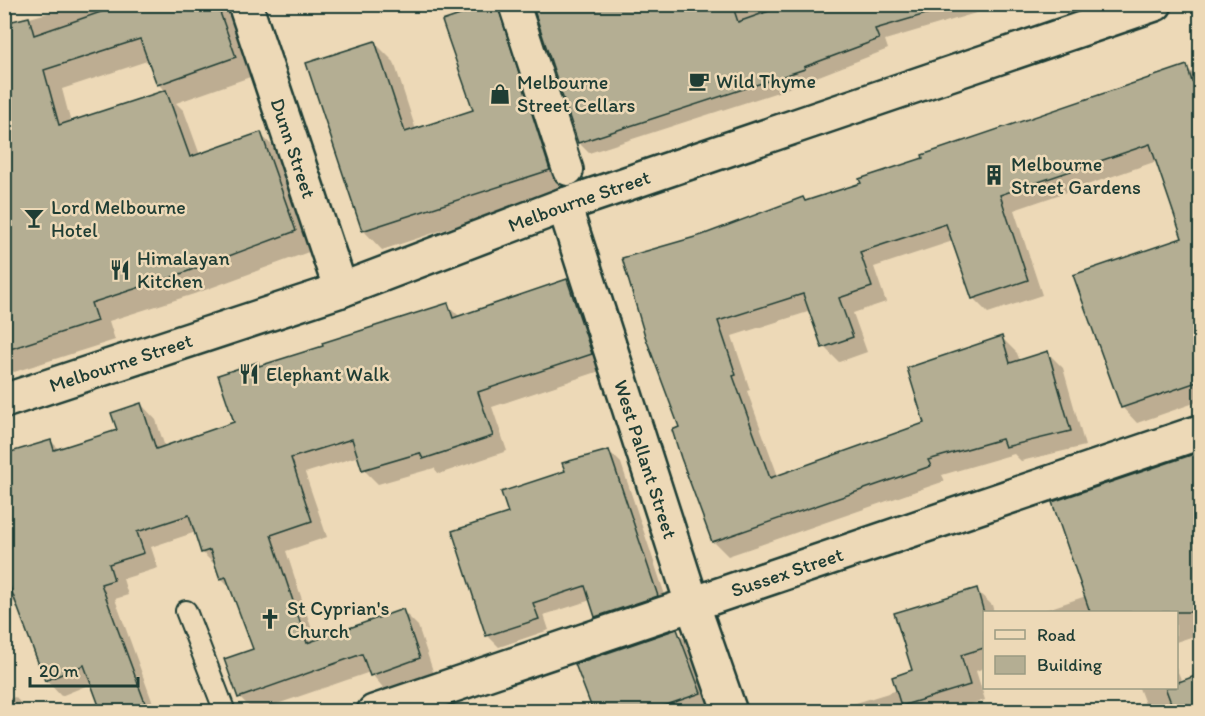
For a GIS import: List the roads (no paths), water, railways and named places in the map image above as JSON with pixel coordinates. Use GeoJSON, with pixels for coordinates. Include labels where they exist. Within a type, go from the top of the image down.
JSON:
{"type":"FeatureCollection","features":[{"type":"Feature","properties":{"kind":"street","name":"Dunn Street"},"geometry":{"type":"LineString","coordinates":[[245,4],[341,290]]}},
{"type":"Feature","properties":{"kind":"street"},"geometry":{"type":"LineString","coordinates":[[514,4],[568,170]]}},
{"type":"Feature","properties":{"kind":"street","name":"Melbourne Street"},"geometry":{"type":"LineString","coordinates":[[4,401],[341,290],[564,205],[1155,4]]}},
{"type":"Feature","properties":{"kind":"street","name":"West Pallant Street"},"geometry":{"type":"LineString","coordinates":[[564,205],[693,606],[730,711]]}},
{"type":"Feature","properties":{"kind":"street","name":"Sussex Street"},"geometry":{"type":"LineString","coordinates":[[374,711],[693,606],[1200,432]]}},
{"type":"Feature","properties":{"kind":"lane"},"geometry":{"type":"LineString","coordinates":[[186,610],[225,711]]}},
{"type":"Feature","properties":{"kind":"place","name":"Wild Thyme"},"geometry":{"type":"Point","coordinates":[699,81]}},
{"type":"Feature","properties":{"kind":"place","name":"Melbourne Street Cellars"},"geometry":{"type":"Point","coordinates":[500,94]}},
{"type":"Feature","properties":{"kind":"place","name":"Melbourne Street Gardens"},"geometry":{"type":"Point","coordinates":[994,175]}},
{"type":"Feature","properties":{"kind":"place","name":"Lord Melbourne Hotel"},"geometry":{"type":"Point","coordinates":[34,218]}},
{"type":"Feature","properties":{"kind":"place","name":"Himalayan Kitchen"},"geometry":{"type":"Point","coordinates":[120,270]}},
{"type":"Feature","properties":{"kind":"place","name":"Elephant Walk"},"geometry":{"type":"Point","coordinates":[249,374]}},
{"type":"Feature","properties":{"kind":"place","name":"St Cyprian's Church"},"geometry":{"type":"Point","coordinates":[270,619]}}]}
